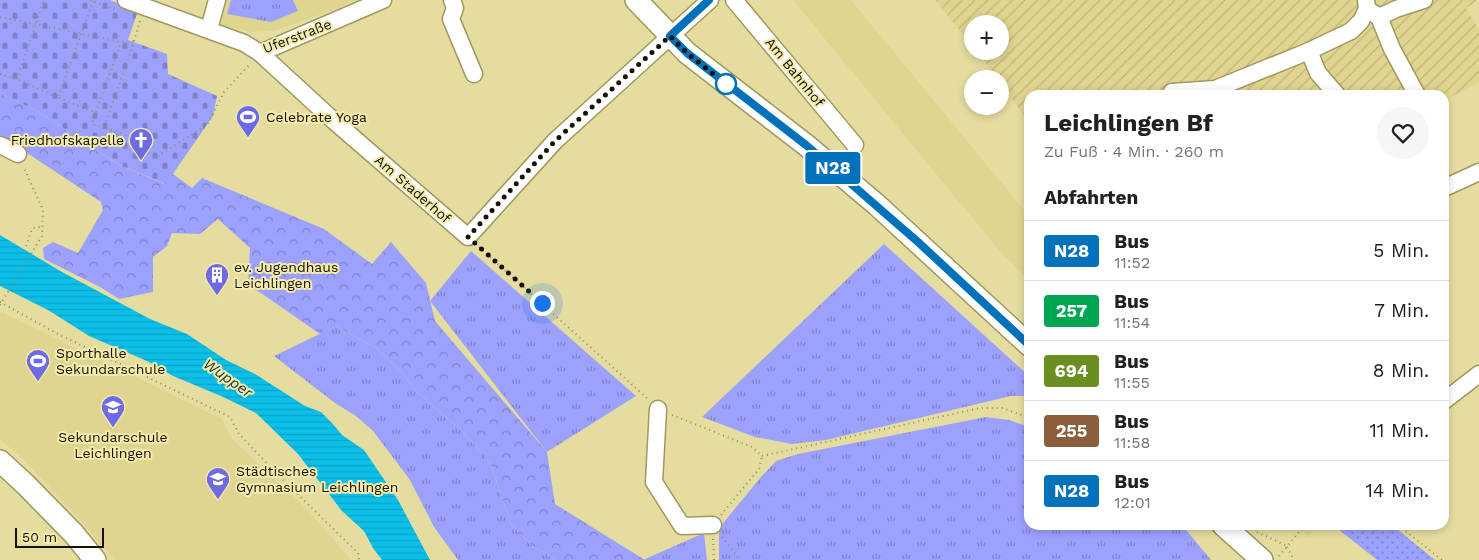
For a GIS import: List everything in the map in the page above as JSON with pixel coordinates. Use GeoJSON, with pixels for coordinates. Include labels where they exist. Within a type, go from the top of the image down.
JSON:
{"type":"FeatureCollection","features":[{"type":"Feature","properties":{"kind":"main road"},"geometry":{"type":"LineString","coordinates":[[636,0],[687,53],[806,145],[877,205],[1024,340]]}},
{"type":"Feature","properties":{"kind":"main road"},"geometry":{"type":"LineString","coordinates":[[0,462],[25,484],[74,534],[95,560]]}},
{"type":"Feature","properties":{"kind":"main road"},"geometry":{"type":"LineString","coordinates":[[1231,530],[1269,559]]}},
{"type":"Feature","properties":{"kind":"street","name":"Uferstraße"},"geometry":{"type":"LineString","coordinates":[[126,0],[244,43],[260,53],[383,0]]}},
{"type":"Feature","properties":{"kind":"street"},"geometry":{"type":"LineString","coordinates":[[208,29],[217,0]]}},
{"type":"Feature","properties":{"kind":"street"},"geometry":{"type":"LineString","coordinates":[[452,0],[456,8],[450,19],[474,74]]}},
{"type":"Feature","properties":{"kind":"street"},"geometry":{"type":"LineString","coordinates":[[468,237],[555,141],[710,0]]}},
{"type":"Feature","properties":{"kind":"street","name":"Am Bahnhof"},"geometry":{"type":"LineString","coordinates":[[734,0],[854,145]]}},
{"type":"Feature","properties":{"kind":"street"},"geometry":{"type":"LineString","coordinates":[[1207,90],[1216,89],[1309,51],[1351,31],[1370,9],[1424,0]]}},
{"type":"Feature","properties":{"kind":"street"},"geometry":{"type":"LineString","coordinates":[[1370,9],[1392,49],[1409,90]]}},
{"type":"Feature","properties":{"kind":"street"},"geometry":{"type":"LineString","coordinates":[[1309,51],[1318,73],[1333,90]]}},
{"type":"Feature","properties":{"kind":"street","name":"Am Staderhof"},"geometry":{"type":"LineString","coordinates":[[260,53],[334,121],[468,237]]}},
{"type":"Feature","properties":{"kind":"street"},"geometry":{"type":"LineString","coordinates":[[0,145],[18,154]]}},
{"type":"Feature","properties":{"kind":"street"},"geometry":{"type":"LineString","coordinates":[[1449,186],[1479,172]]}},
{"type":"Feature","properties":{"kind":"street"},"geometry":{"type":"LineString","coordinates":[[1449,397],[1479,374]]}},
{"type":"Feature","properties":{"kind":"street"},"geometry":{"type":"LineString","coordinates":[[658,409],[654,482],[682,526],[713,525]]}},
{"type":"Feature","properties":{"kind":"path"},"geometry":{"type":"LineString","coordinates":[[17,80],[44,0]]}},
{"type":"Feature","properties":{"kind":"path"},"geometry":{"type":"LineString","coordinates":[[58,98],[93,1]]}},
{"type":"Feature","properties":{"kind":"path"},"geometry":{"type":"LineString","coordinates":[[104,128],[145,7]]}},
{"type":"Feature","properties":{"kind":"path"},"geometry":{"type":"LineString","coordinates":[[0,16],[122,42],[134,41]]}},
{"type":"Feature","properties":{"kind":"path"},"geometry":{"type":"LineString","coordinates":[[122,42],[92,124],[121,133],[145,152],[156,158],[207,125],[224,92],[260,53]]}},
{"type":"Feature","properties":{"kind":"path"},"geometry":{"type":"LineString","coordinates":[[0,74],[96,113]]}},
{"type":"Feature","properties":{"kind":"path"},"geometry":{"type":"LineString","coordinates":[[18,154],[43,210],[42,236],[0,304],[230,418],[239,434],[358,553],[359,560]]}},
{"type":"Feature","properties":{"kind":"path"},"geometry":{"type":"LineString","coordinates":[[26,246],[29,234],[33,228],[42,227]]}},
{"type":"Feature","properties":{"kind":"path"},"geometry":{"type":"LineString","coordinates":[[468,237],[658,409],[752,447],[762,456]]}},
{"type":"Feature","properties":{"kind":"path"},"geometry":{"type":"LineString","coordinates":[[762,456],[980,408],[1003,408],[1024,416]]}},
{"type":"Feature","properties":{"kind":"path"},"geometry":{"type":"LineString","coordinates":[[714,560],[713,525],[759,469],[762,456]]}},
{"type":"Feature","properties":{"kind":"path"},"geometry":{"type":"LineString","coordinates":[[713,525],[740,560]]}},
{"type":"Feature","properties":{"kind":"path"},"geometry":{"type":"LineString","coordinates":[[1254,530],[1287,545],[1294,560]]}},
{"type":"Feature","properties":{"kind":"path"},"geometry":{"type":"LineString","coordinates":[[1269,559],[1287,545],[1300,530]]}},
{"type":"Feature","properties":{"kind":"path"},"geometry":{"type":"LineString","coordinates":[[1404,530],[1442,560]]}},
{"type":"Feature","properties":{"kind":"shaded area"},"geometry":{"type":"Polygon","coordinates":[[[227,0],[355,0],[339,8],[274,31],[250,32],[220,24],[227,0]]]}},
{"type":"Feature","properties":{"kind":"shaded area"},"geometry":{"type":"Polygon","coordinates":[[[793,0],[851,0],[1024,210],[1024,275],[1002,254],[793,0]]]}},
{"type":"Feature","properties":{"kind":"shaded area"},"geometry":{"type":"Polygon","coordinates":[[[935,0],[1479,0],[1466,8],[1479,30],[1479,82],[1449,98],[1449,90],[1024,90],[1024,116],[1009,95],[1009,70],[991,70],[983,60],[1009,60],[1009,15],[964,15],[964,36],[935,0]]]}},
{"type":"Feature","properties":{"kind":"shaded area","name":"Sekundarschule Leichlingen"},"geometry":{"type":"Polygon","coordinates":[[[2,312],[222,419],[231,438],[308,510],[351,560],[114,560],[80,519],[18,454],[0,440],[0,314],[2,312]]]}},
{"type":"Feature","properties":{"kind":"shaded area"},"geometry":{"type":"Polygon","coordinates":[[[1300,530],[1312,530],[1310,538],[1300,530]]]}},
{"type":"Feature","properties":{"kind":"green space"},"geometry":{"type":"Polygon","coordinates":[[[0,0],[110,0],[138,11],[128,40],[167,54],[168,74],[217,96],[213,116],[166,184],[119,165],[39,112],[0,93],[0,0]]]}},
{"type":"Feature","properties":{"kind":"green space"},"geometry":{"type":"Polygon","coordinates":[[[231,0],[293,0],[298,11],[271,22],[227,14],[231,0]]]}},
{"type":"Feature","properties":{"kind":"green space"},"geometry":{"type":"Polygon","coordinates":[[[0,93],[39,112],[119,165],[165,184],[173,174],[192,188],[202,178],[324,229],[372,264],[391,242],[426,283],[435,321],[547,452],[555,504],[645,560],[556,560],[533,546],[511,524],[490,462],[461,430],[416,391],[402,372],[376,348],[336,326],[320,334],[248,284],[250,248],[218,219],[200,234],[172,233],[167,246],[153,257],[153,292],[119,299],[100,287],[44,259],[43,248],[53,242],[78,253],[103,210],[101,202],[0,135],[0,93]]]}},
{"type":"Feature","properties":{"kind":"green space"},"geometry":{"type":"Polygon","coordinates":[[[884,244],[1024,371],[1024,396],[1011,396],[826,440],[792,444],[755,437],[702,417],[884,244]]]}},
{"type":"Feature","properties":{"kind":"green space"},"geometry":{"type":"Polygon","coordinates":[[[471,251],[636,396],[547,452],[430,301],[471,251]]]}},
{"type":"Feature","properties":{"kind":"green space"},"geometry":{"type":"Polygon","coordinates":[[[336,326],[376,348],[402,372],[416,391],[461,430],[490,462],[511,524],[533,546],[556,560],[458,560],[434,527],[410,480],[373,431],[356,416],[335,403],[274,356],[336,326]]]}},
{"type":"Feature","properties":{"kind":"green space"},"geometry":{"type":"Polygon","coordinates":[[[986,417],[1009,420],[1024,425],[1024,530],[1186,530],[1211,560],[719,560],[719,528],[776,461],[798,454],[986,417]]]}},
{"type":"Feature","properties":{"kind":"green space"},"geometry":{"type":"Polygon","coordinates":[[[1339,530],[1398,530],[1435,560],[1377,560],[1339,530]]]}},
{"type":"Feature","properties":{"kind":"green space"},"geometry":{"type":"Polygon","coordinates":[[[704,533],[707,560],[645,560],[645,559],[704,533]]]}},
{"type":"Feature","properties":{"kind":"water","name":"Wupper"},"geometry":{"type":"Polygon","coordinates":[[[0,235],[62,272],[150,319],[187,334],[226,360],[255,374],[305,406],[321,412],[342,435],[364,450],[398,500],[430,560],[382,560],[364,531],[342,511],[298,454],[256,413],[173,376],[147,361],[89,336],[48,310],[0,286],[0,235]]]}},
{"type":"Feature","properties":{"kind":"bus line","name":"N28"},"geometry":{"type":"LineString","coordinates":[[709,0],[670,36],[687,53],[806,145],[877,205],[1024,340]]}},
{"type":"Feature","properties":{"kind":"place","name":"Celebrate Yoga"},"geometry":{"type":"Point","coordinates":[248,138]}},
{"type":"Feature","properties":{"kind":"place","name":"Friedhofskapelle"},"geometry":{"type":"Point","coordinates":[141,161]}},
{"type":"Feature","properties":{"kind":"place","name":"ev. Jugendhaus Leichlingen"},"geometry":{"type":"Point","coordinates":[217,296]}},
{"type":"Feature","properties":{"kind":"place","name":"Sporthalle Sekundarschule"},"geometry":{"type":"Point","coordinates":[38,382]}},
{"type":"Feature","properties":{"kind":"place","name":"Sekundarschule Leichlingen"},"geometry":{"type":"Point","coordinates":[113,428]}},
{"type":"Feature","properties":{"kind":"place","name":"Städtisches Gymnasium Leichlingen"},"geometry":{"type":"Point","coordinates":[218,500]}},
{"type":"Feature","properties":{"kind":"route"},"geometry":{"type":"LineString","coordinates":[[542,303],[468,237],[555,141],[670,36],[687,53],[726,84]]}}]}
